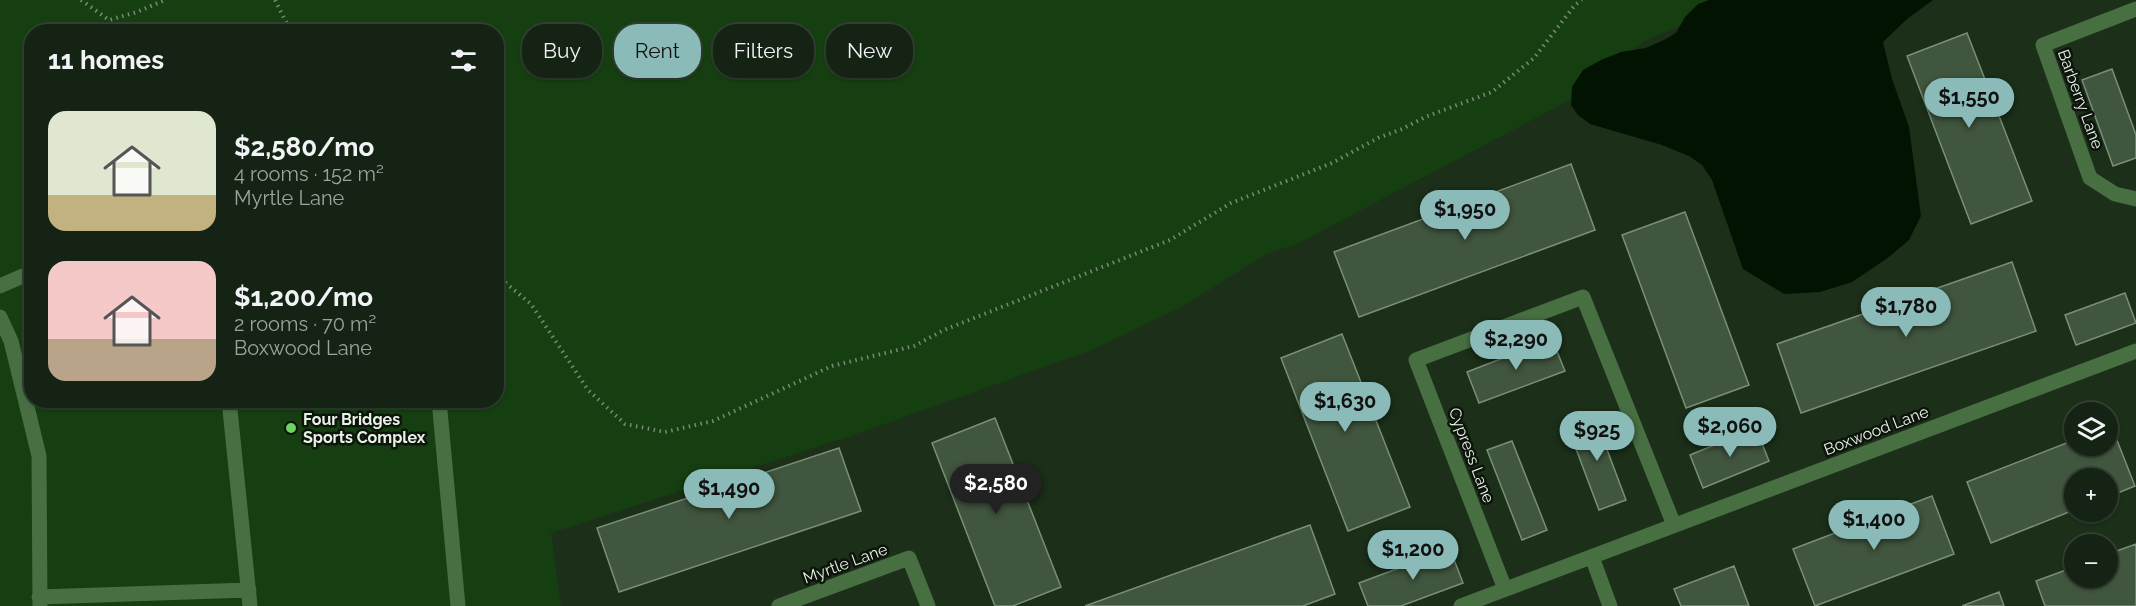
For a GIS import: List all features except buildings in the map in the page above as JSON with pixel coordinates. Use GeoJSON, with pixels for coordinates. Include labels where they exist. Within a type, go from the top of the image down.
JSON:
{"type":"FeatureCollection","features":[{"type":"Feature","properties":{"kind":"street","name":"Barberry Lane"},"geometry":{"type":"LineString","coordinates":[[2136,9],[2043,45],[2090,178],[2115,194],[2136,199]]}},
{"type":"Feature","properties":{"kind":"street"},"geometry":{"type":"LineString","coordinates":[[0,286],[24,276]]}},
{"type":"Feature","properties":{"kind":"street","name":"Cypress Lane"},"geometry":{"type":"LineString","coordinates":[[1505,589],[1416,360],[1583,297],[1674,525]]}},
{"type":"Feature","properties":{"kind":"street"},"geometry":{"type":"LineString","coordinates":[[0,317],[11,341],[24,394]]}},
{"type":"Feature","properties":{"kind":"street","name":"Boxwood Lane"},"geometry":{"type":"LineString","coordinates":[[1461,606],[2136,351]]}},
{"type":"Feature","properties":{"kind":"street"},"geometry":{"type":"LineString","coordinates":[[27,408],[39,456],[40,602],[249,590]]}},
{"type":"Feature","properties":{"kind":"street"},"geometry":{"type":"LineString","coordinates":[[230,408],[250,606]]}},
{"type":"Feature","properties":{"kind":"street"},"geometry":{"type":"LineString","coordinates":[[441,408],[458,606]]}},
{"type":"Feature","properties":{"kind":"street"},"geometry":{"type":"LineString","coordinates":[[1592,556],[1610,606]]}},
{"type":"Feature","properties":{"kind":"street","name":"Myrtle Lane"},"geometry":{"type":"LineString","coordinates":[[779,606],[909,558],[928,606]]}},
{"type":"Feature","properties":{"kind":"path"},"geometry":{"type":"LineString","coordinates":[[81,0],[109,20],[137,12],[165,0]]}},
{"type":"Feature","properties":{"kind":"path"},"geometry":{"type":"LineString","coordinates":[[275,0],[287,24]]}},
{"type":"Feature","properties":{"kind":"path"},"geometry":{"type":"LineString","coordinates":[[504,282],[531,304],[588,390],[626,424],[665,432],[713,421],[832,366],[914,346],[944,330],[1170,240],[1231,202],[1332,163],[1378,138],[1425,117],[1492,92],[1534,57],[1575,5],[1582,0]]}},
{"type":"Feature","properties":{"kind":"green space"},"geometry":{"type":"Polygon","coordinates":[[[0,0],[1736,0],[1643,42],[1574,98],[1297,244],[1268,253],[1185,305],[1092,350],[848,437],[551,533],[561,606],[0,606],[0,0]]]}},
{"type":"Feature","properties":{"kind":"shaded area"},"geometry":{"type":"Polygon","coordinates":[[[1709,0],[1933,0],[1907,19],[1883,42],[1892,79],[1909,127],[1921,216],[1909,240],[1889,257],[1852,282],[1820,292],[1784,294],[1743,269],[1712,180],[1702,165],[1689,156],[1662,145],[1590,124],[1578,115],[1571,105],[1572,87],[1583,70],[1621,52],[1646,48],[1664,40],[1676,33],[1685,17],[1698,4],[1709,0]]]}},
{"type":"Feature","properties":{"kind":"place","name":"Four Bridges Sports Complex"},"geometry":{"type":"Point","coordinates":[291,428]}}]}
